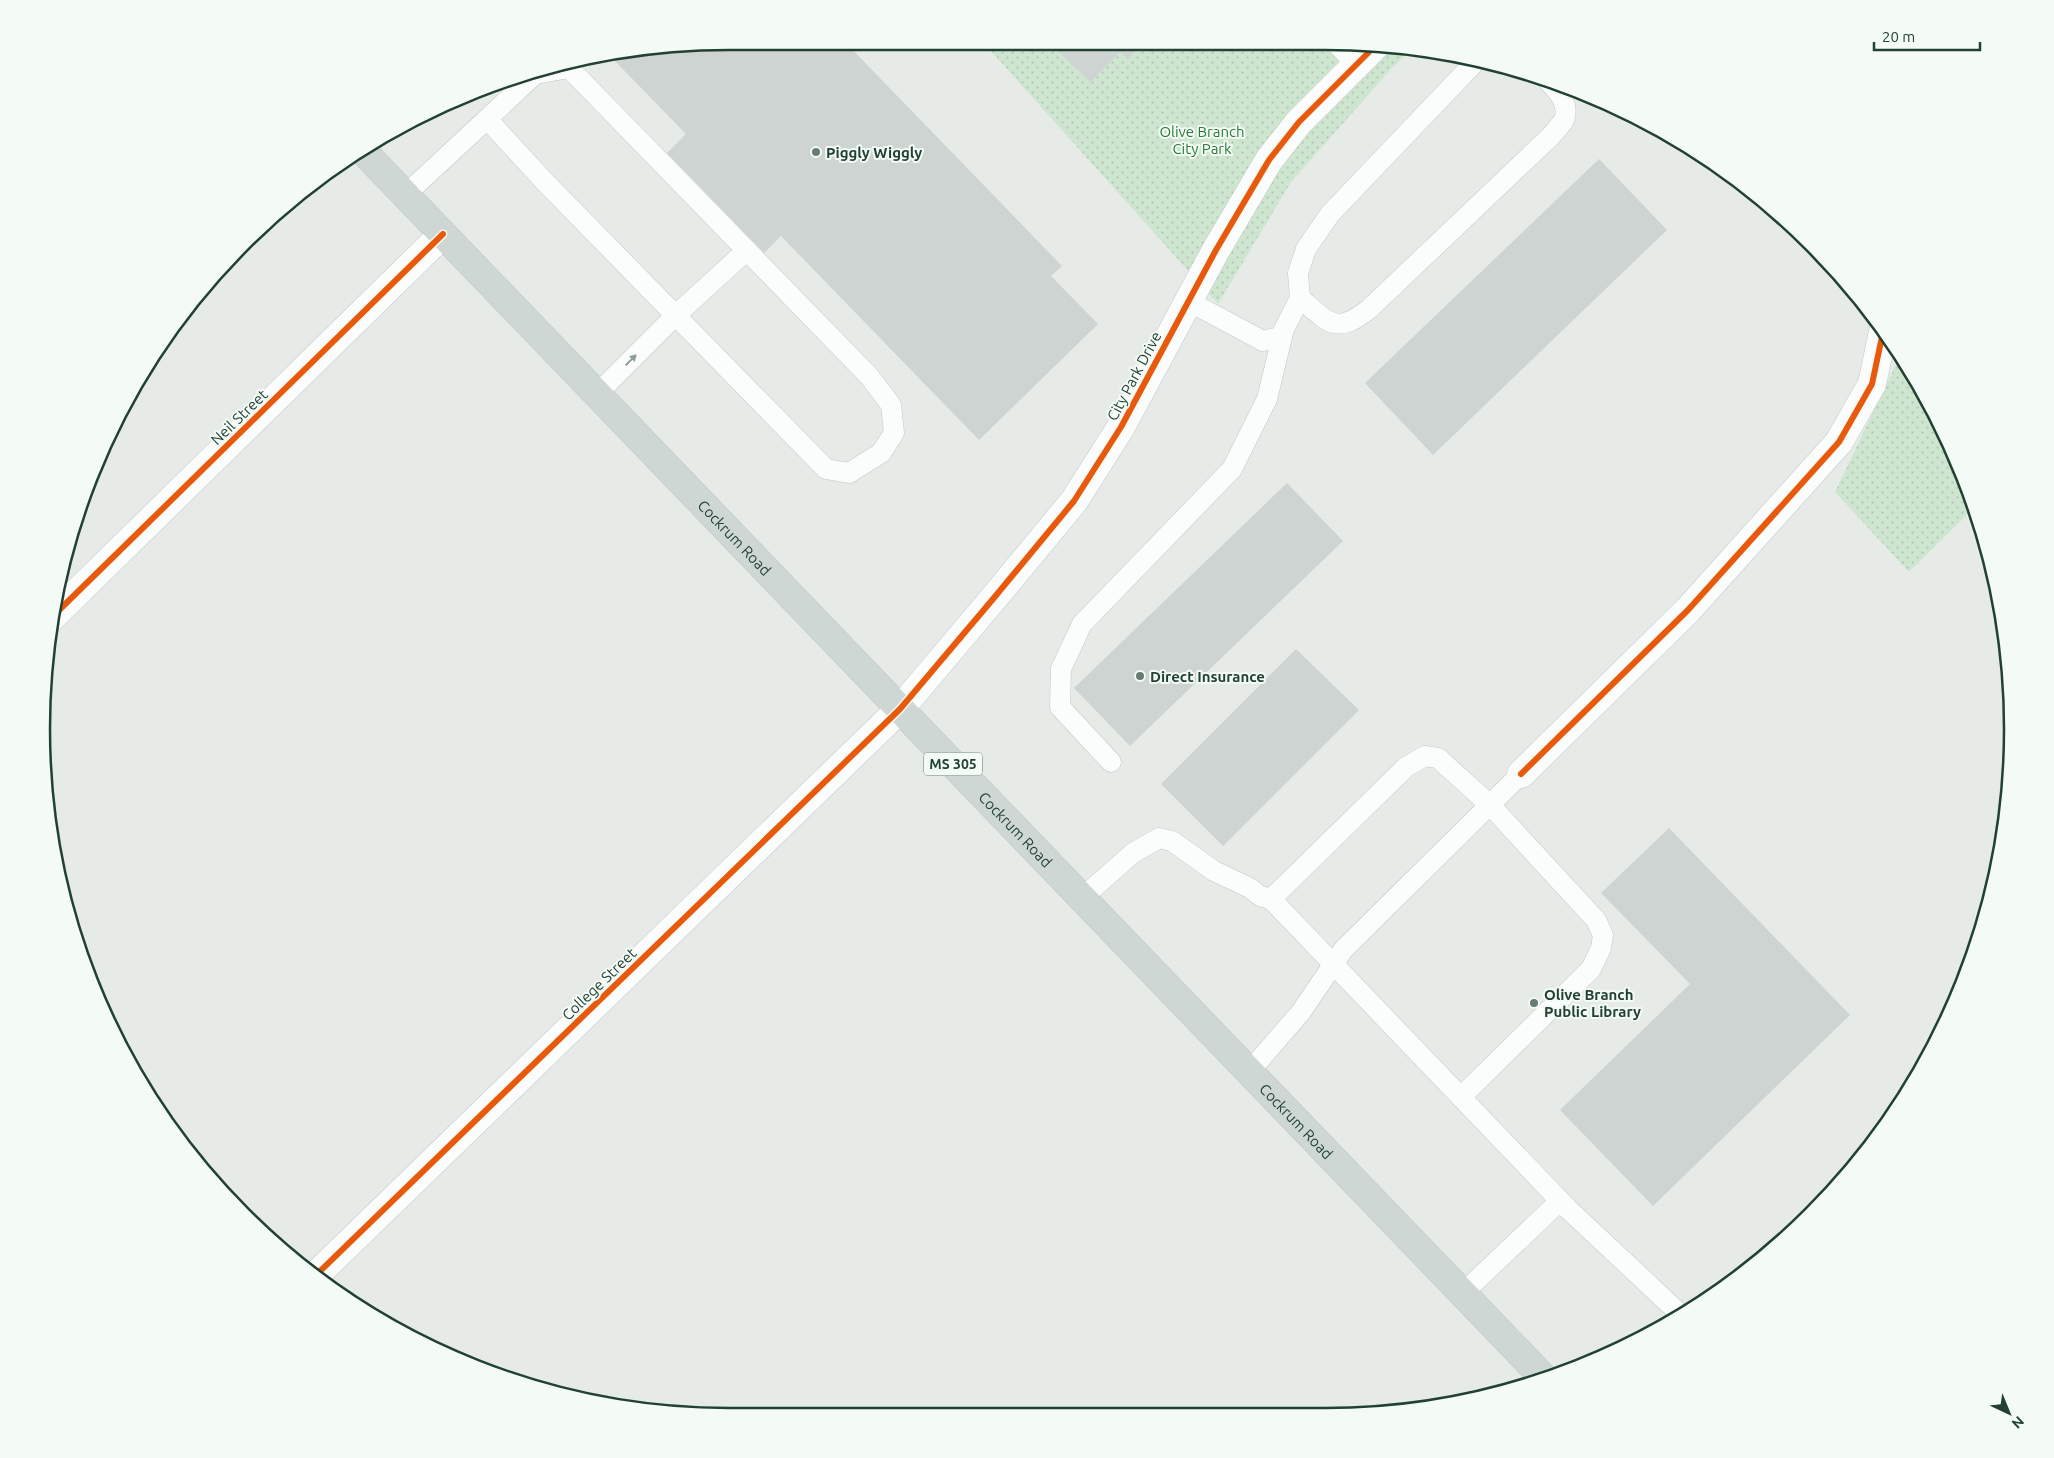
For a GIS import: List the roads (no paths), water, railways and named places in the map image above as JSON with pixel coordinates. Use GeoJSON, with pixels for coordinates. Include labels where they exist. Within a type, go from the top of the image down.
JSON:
{"type":"FeatureCollection","features":[{"type":"Feature","properties":{"kind":"main road","name":"Cockrum Road"},"geometry":{"type":"LineString","coordinates":[[366,155],[1539,1373]]}},
{"type":"Feature","properties":{"kind":"street","name":"City Park Drive"},"geometry":{"type":"LineString","coordinates":[[900,709],[1074,501],[1121,427],[1188,301],[1269,160],[1299,122],[1366,55]]}},
{"type":"Feature","properties":{"kind":"street","name":"Neil Street"},"geometry":{"type":"LineString","coordinates":[[61,608],[443,234]]}},
{"type":"Feature","properties":{"kind":"street"},"geometry":{"type":"LineString","coordinates":[[1521,774],[1688,610],[1839,442],[1872,384],[1881,340]]}},
{"type":"Feature","properties":{"kind":"street","name":"College Street"},"geometry":{"type":"LineString","coordinates":[[320,1271],[900,709]]}},
{"type":"Feature","properties":{"kind":"lane"},"geometry":{"type":"LineString","coordinates":[[1111,762],[1060,707],[1061,669],[1082,624],[1232,469],[1267,399],[1283,333],[1300,298],[1298,273],[1306,249],[1330,214],[1471,66]]}},
{"type":"Feature","properties":{"kind":"lane"},"geometry":{"type":"LineString","coordinates":[[487,119],[544,181],[826,469],[848,473],[881,453],[894,433],[891,405],[869,376],[570,69]]}},
{"type":"Feature","properties":{"kind":"lane"},"geometry":{"type":"LineString","coordinates":[[406,195],[528,81]]}},
{"type":"Feature","properties":{"kind":"lane"},"geometry":{"type":"LineString","coordinates":[[1300,298],[1328,322],[1340,325],[1355,320],[1369,309],[1551,136],[1564,120],[1565,104],[1556,91]]}},
{"type":"Feature","properties":{"kind":"lane"},"geometry":{"type":"LineString","coordinates":[[597,394],[676,315],[747,250]]}},
{"type":"Feature","properties":{"kind":"lane"},"geometry":{"type":"LineString","coordinates":[[1188,301],[1263,341],[1280,337],[1283,333]]}},
{"type":"Feature","properties":{"kind":"lane"},"geometry":{"type":"LineString","coordinates":[[1271,899],[1406,767],[1426,756],[1438,758],[1490,805],[1596,920],[1603,935],[1601,948],[1591,969],[1461,1097]]}},
{"type":"Feature","properties":{"kind":"lane"},"geometry":{"type":"LineString","coordinates":[[1249,1072],[1301,1012],[1343,950],[1521,774]]}},
{"type":"Feature","properties":{"kind":"lane"},"geometry":{"type":"LineString","coordinates":[[1082,898],[1133,853],[1159,838],[1172,841],[1214,871],[1250,888],[1260,896],[1271,899],[1560,1201],[1676,1310]]}},
{"type":"Feature","properties":{"kind":"lane"},"geometry":{"type":"LineString","coordinates":[[1463,1293],[1560,1201]]}},
{"type":"Feature","properties":{"kind":"place","name":"Piggly Wiggly"},"geometry":{"type":"Point","coordinates":[816,152]}},
{"type":"Feature","properties":{"kind":"place","name":"Direct Insurance"},"geometry":{"type":"Point","coordinates":[1140,676]}},
{"type":"Feature","properties":{"kind":"place","name":"Olive Branch Public Library"},"geometry":{"type":"Point","coordinates":[1534,1003]}},
{"type":"Feature","properties":{"kind":"park label","name":"Olive Branch City Park"},"geometry":{"type":"Point","coordinates":[1202,140]}}]}
